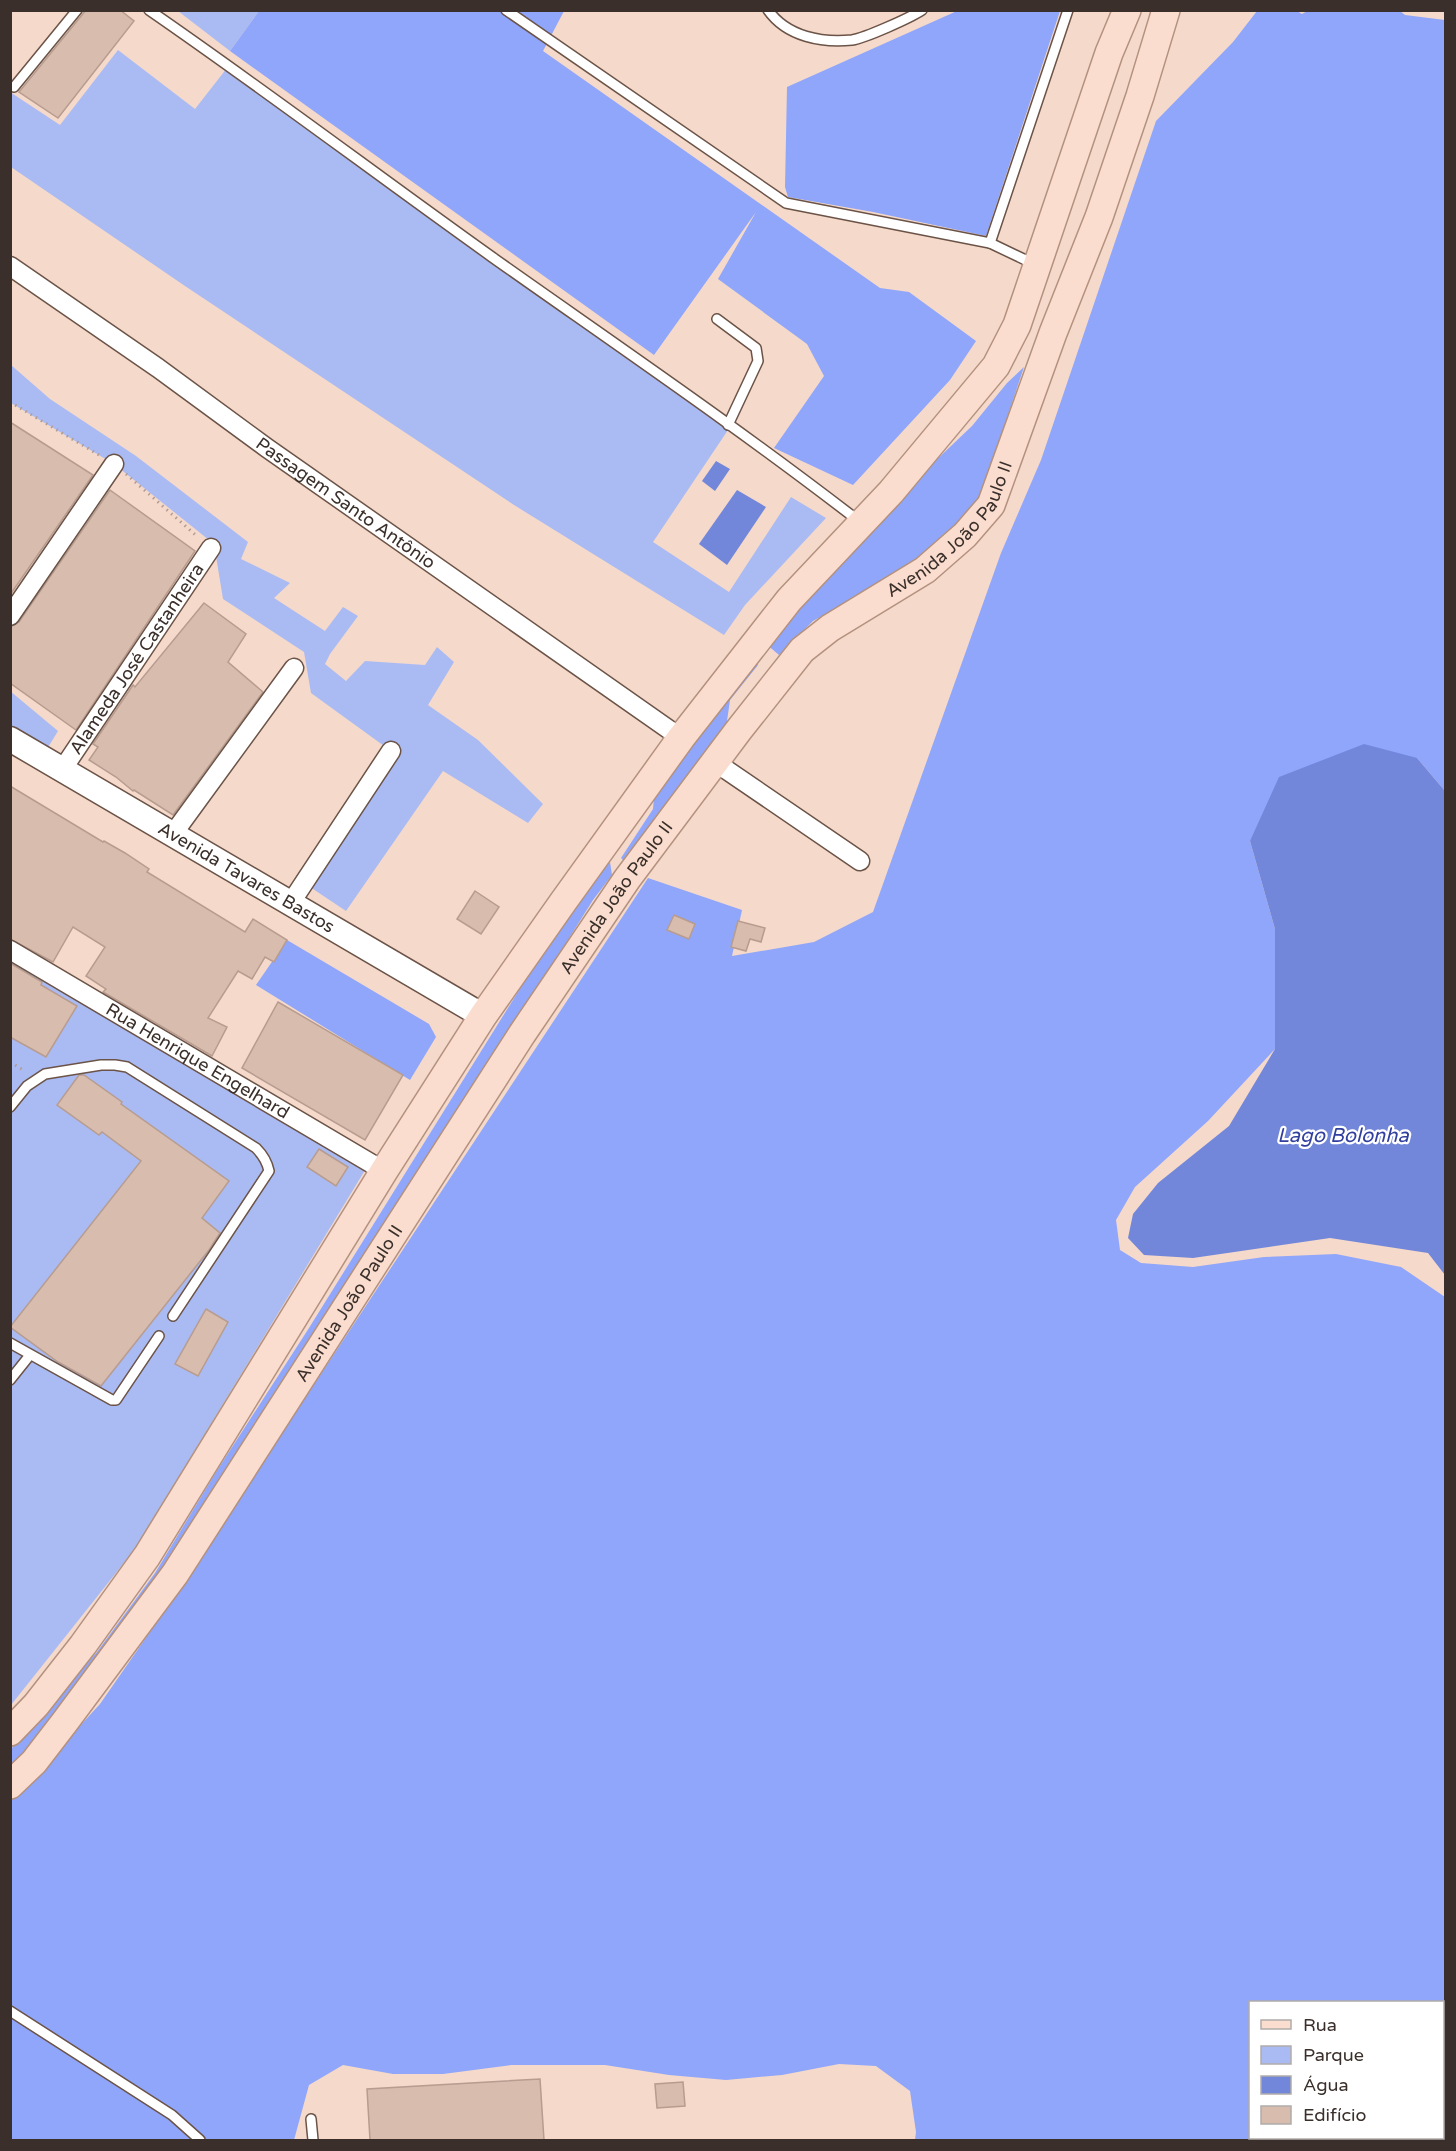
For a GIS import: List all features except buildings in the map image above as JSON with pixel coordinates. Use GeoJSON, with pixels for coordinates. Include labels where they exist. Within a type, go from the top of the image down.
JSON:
{"type":"FeatureCollection","features":[{"type":"Feature","properties":{"kind":"main road","name":"Avenida João Paulo II"},"geometry":{"type":"LineString","coordinates":[[10,1732],[36,1705],[83,1646],[147,1556],[384,1171],[483,1016],[681,738],[789,600],[891,492],[996,366],[1017,325],[1108,53],[1127,10]]}},
{"type":"Feature","properties":{"kind":"main road","name":"Avenida João Paulo II"},"geometry":{"type":"LineString","coordinates":[[10,1785],[34,1762],[64,1724],[175,1574],[515,1044],[627,879],[738,730],[802,650],[831,628],[925,570],[965,536],[991,505],[1053,333],[1099,217],[1166,10]]}},
{"type":"Feature","properties":{"kind":"main road"},"geometry":{"type":"LineString","coordinates":[[738,730],[734,726],[733,714],[765,667],[762,656],[751,648]]}},
{"type":"Feature","properties":{"kind":"main road","name":"Avenida Tavares Bastos"},"geometry":{"type":"LineString","coordinates":[[10,740],[483,1016]]}},
{"type":"Feature","properties":{"kind":"main road"},"geometry":{"type":"LineString","coordinates":[[627,879],[615,872],[612,860],[644,813],[645,807],[641,796]]}},
{"type":"Feature","properties":{"kind":"street","name":"Passagem Santo Antônio"},"geometry":{"type":"LineString","coordinates":[[10,266],[681,738]]}},
{"type":"Feature","properties":{"kind":"street"},"geometry":{"type":"LineString","coordinates":[[10,616],[114,464]]}},
{"type":"Feature","properties":{"kind":"street","name":"Alameda José Castanheira"},"geometry":{"type":"LineString","coordinates":[[62,770],[211,548]]}},
{"type":"Feature","properties":{"kind":"street"},"geometry":{"type":"LineString","coordinates":[[173,834],[294,668]]}},
{"type":"Feature","properties":{"kind":"street"},"geometry":{"type":"LineString","coordinates":[[290,904],[391,751]]}},
{"type":"Feature","properties":{"kind":"street"},"geometry":{"type":"LineString","coordinates":[[715,762],[860,861]]}},
{"type":"Feature","properties":{"kind":"street","name":"Rua Henrique Engelhard"},"geometry":{"type":"LineString","coordinates":[[10,950],[384,1171]]}},
{"type":"Feature","properties":{"kind":"lane"},"geometry":{"type":"LineString","coordinates":[[14,87],[77,10]]}},
{"type":"Feature","properties":{"kind":"lane"},"geometry":{"type":"LineString","coordinates":[[149,10],[728,424],[862,523]]}},
{"type":"Feature","properties":{"kind":"lane"},"geometry":{"type":"LineString","coordinates":[[506,10],[786,203],[990,243],[1037,266]]}},
{"type":"Feature","properties":{"kind":"lane"},"geometry":{"type":"LineString","coordinates":[[768,10],[776,21],[812,40],[855,40],[922,10]]}},
{"type":"Feature","properties":{"kind":"lane"},"geometry":{"type":"LineString","coordinates":[[990,243],[1068,10]]}},
{"type":"Feature","properties":{"kind":"lane"},"geometry":{"type":"LineString","coordinates":[[717,319],[756,348],[758,361],[728,424]]}},
{"type":"Feature","properties":{"kind":"lane"},"geometry":{"type":"LineString","coordinates":[[10,1107],[27,1086],[45,1074],[101,1065],[127,1067],[262,1154],[269,1171],[173,1316]]}},
{"type":"Feature","properties":{"kind":"lane"},"geometry":{"type":"LineString","coordinates":[[10,1343],[112,1400],[116,1400],[159,1336]]}},
{"type":"Feature","properties":{"kind":"lane"},"geometry":{"type":"LineString","coordinates":[[10,1380],[30,1355]]}},
{"type":"Feature","properties":{"kind":"lane"},"geometry":{"type":"LineString","coordinates":[[10,2011],[172,2115],[200,2140]]}},
{"type":"Feature","properties":{"kind":"lane"},"geometry":{"type":"LineString","coordinates":[[311,2119],[312,2140]]}},
{"type":"Feature","properties":{"kind":"green space"},"geometry":{"type":"Polygon","coordinates":[[[178,11],[259,11],[230,51],[178,11]]]}},
{"type":"Feature","properties":{"kind":"green space"},"geometry":{"type":"Polygon","coordinates":[[[118,50],[195,109],[227,68],[730,427],[653,542],[729,592],[791,497],[826,518],[745,605],[724,635],[514,505],[11,167],[10,92],[60,125],[118,50]]]}},
{"type":"Feature","properties":{"kind":"green space"},"geometry":{"type":"Polygon","coordinates":[[[11,365],[50,399],[136,456],[248,542],[241,559],[290,583],[274,598],[325,631],[343,607],[358,616],[325,664],[346,681],[365,661],[425,665],[437,647],[454,662],[428,705],[478,740],[543,804],[528,823],[443,771],[346,911],[304,883],[391,751],[311,693],[304,652],[223,599],[214,544],[114,464],[11,403],[11,365]]]}},
{"type":"Feature","properties":{"kind":"green space"},"geometry":{"type":"Polygon","coordinates":[[[10,691],[58,731],[47,749],[11,726],[10,691]]]}},
{"type":"Feature","properties":{"kind":"green space"},"geometry":{"type":"Polygon","coordinates":[[[11,950],[370,1162],[135,1549],[11,1705],[11,950]]]}},
{"type":"Feature","properties":{"kind":"shaded area"},"geometry":{"type":"Polygon","coordinates":[[[1309,10],[1400,11],[1405,15],[1445,20],[1445,791],[1417,758],[1250,841],[1275,929],[1275,1049],[1208,1121],[1135,1187],[1116,1220],[1120,1250],[1141,1263],[1193,1267],[1264,1257],[1336,1254],[1401,1267],[1445,1297],[1445,2140],[915,2140],[916,2132],[910,2091],[876,2066],[839,2064],[782,2075],[726,2080],[669,2075],[605,2065],[511,2065],[443,2074],[393,2074],[343,2065],[309,2085],[294,2140],[11,2140],[10,1802],[100,1704],[168,1606],[648,878],[742,910],[732,956],[814,942],[873,912],[1001,553],[1041,460],[1156,121],[1233,42],[1257,11],[1297,11],[1302,14],[1309,10]]]}},
{"type":"Feature","properties":{"kind":"shaded area"},"geometry":{"type":"Polygon","coordinates":[[[259,11],[564,11],[543,51],[880,288],[909,292],[976,341],[950,380],[853,485],[774,448],[824,376],[807,344],[718,279],[756,212],[654,355],[230,51],[259,11]]]}},
{"type":"Feature","properties":{"kind":"shaded area"},"geometry":{"type":"Polygon","coordinates":[[[957,11],[1060,11],[986,236],[788,197],[785,187],[787,87],[957,11]]]}},
{"type":"Feature","properties":{"kind":"shaded area"},"geometry":{"type":"Polygon","coordinates":[[[1024,367],[980,499],[947,540],[874,588],[813,621],[779,655],[765,643],[911,484],[972,426],[1007,383],[1024,367]]]}},
{"type":"Feature","properties":{"kind":"shaded area"},"geometry":{"type":"Polygon","coordinates":[[[752,656],[758,665],[730,700],[726,728],[627,864],[621,858],[653,809],[655,787],[752,656]]]}},
{"type":"Feature","properties":{"kind":"shaded area"},"geometry":{"type":"Polygon","coordinates":[[[610,862],[612,875],[593,900],[524,1010],[461,1103],[149,1601],[30,1748],[11,1768],[11,1749],[97,1652],[155,1573],[544,950],[590,880],[610,862]]]}},
{"type":"Feature","properties":{"kind":"shaded area"},"geometry":{"type":"Polygon","coordinates":[[[287,940],[429,1024],[436,1037],[410,1080],[256,985],[287,940]]]}},
{"type":"Feature","properties":{"kind":"water"},"geometry":{"type":"Polygon","coordinates":[[[716,461],[730,469],[715,491],[702,481],[716,461]]]}},
{"type":"Feature","properties":{"kind":"water"},"geometry":{"type":"Polygon","coordinates":[[[737,490],[766,507],[727,565],[699,544],[737,490]]]}},
{"type":"Feature","properties":{"kind":"water","name":"Lago Bolonha"},"geometry":{"type":"Polygon","coordinates":[[[1364,744],[1417,758],[1445,791],[1445,1275],[1428,1253],[1330,1238],[1193,1258],[1144,1255],[1128,1238],[1133,1214],[1158,1183],[1229,1126],[1275,1049],[1275,929],[1250,841],[1279,777],[1364,744]]]}}]}
